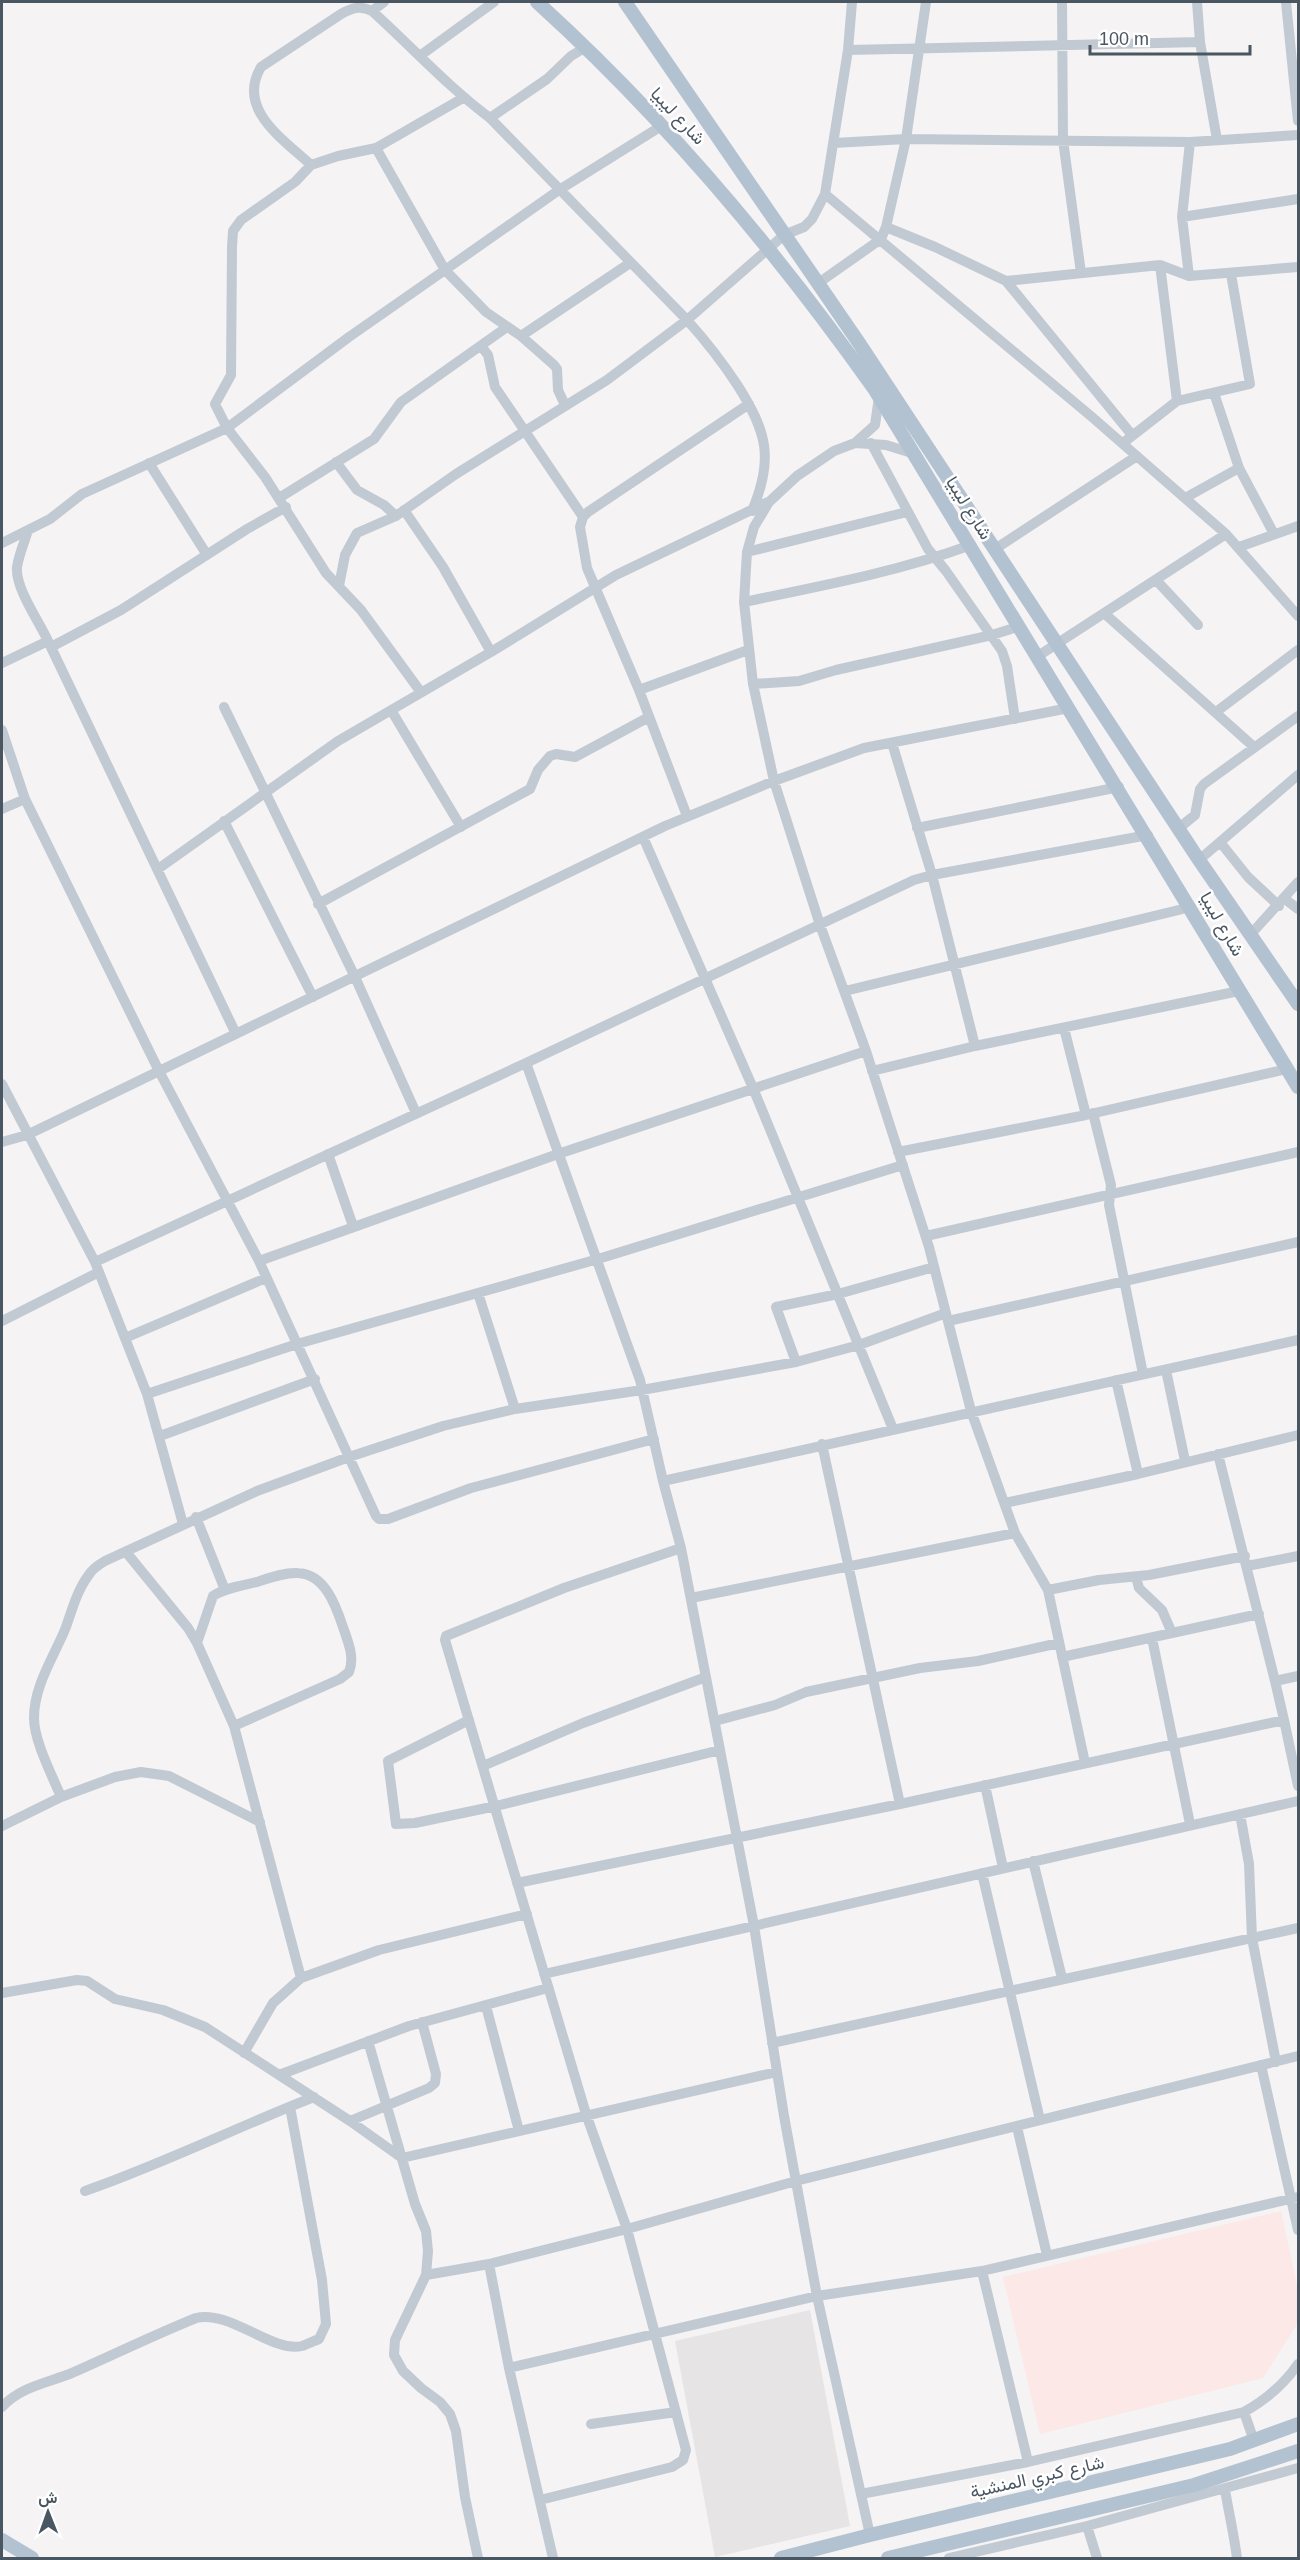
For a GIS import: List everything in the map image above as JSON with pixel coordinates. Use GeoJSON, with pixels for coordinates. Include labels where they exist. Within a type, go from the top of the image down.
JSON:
{"type":"FeatureCollection","features":[{"type":"Feature","properties":{"kind":"main road","name":"شارع ليبيا"},"geometry":{"type":"LineString","coordinates":[[537,2],[586,47],[663,125],[769,248],[828,324],[915,454],[1299,1087]]}},
{"type":"Feature","properties":{"kind":"main road","name":"شارع ليبيا"},"geometry":{"type":"LineString","coordinates":[[628,2],[859,343],[1199,860],[1299,1004]]}},
{"type":"Feature","properties":{"kind":"main road"},"geometry":{"type":"LineString","coordinates":[[1269,2436],[1299,2417]]}},
{"type":"Feature","properties":{"kind":"main road","name":"شارع كبري المنشية"},"geometry":{"type":"LineString","coordinates":[[781,2559],[870,2535],[1193,2459],[1254,2441],[1299,2424]]}},
{"type":"Feature","properties":{"kind":"main road"},"geometry":{"type":"LineString","coordinates":[[888,2559],[1194,2485],[1299,2451]]}},
{"type":"Feature","properties":{"kind":"main road"},"geometry":{"type":"LineString","coordinates":[[2,2540],[32,2559]]}},
{"type":"Feature","properties":{"kind":"street"},"geometry":{"type":"LineString","coordinates":[[372,11],[384,2]]}},
{"type":"Feature","properties":{"kind":"street"},"geometry":{"type":"LineString","coordinates":[[421,55],[494,2]]}},
{"type":"Feature","properties":{"kind":"street"},"geometry":{"type":"LineString","coordinates":[[339,586],[345,555],[357,533],[400,513],[525,430],[607,380],[687,320],[784,235],[809,222],[825,194],[848,50],[852,2]]}},
{"type":"Feature","properties":{"kind":"street"},"geometry":{"type":"LineString","coordinates":[[817,284],[880,239],[886,226],[906,139],[926,2]]}},
{"type":"Feature","properties":{"kind":"street"},"geometry":{"type":"LineString","coordinates":[[1062,2],[1063,140],[1081,273]]}},
{"type":"Feature","properties":{"kind":"street"},"geometry":{"type":"LineString","coordinates":[[1197,2],[1200,42],[1217,140]]}},
{"type":"Feature","properties":{"kind":"street"},"geometry":{"type":"LineString","coordinates":[[1286,2],[1295,53],[1299,121]]}},
{"type":"Feature","properties":{"kind":"street"},"geometry":{"type":"LineString","coordinates":[[311,165],[269,125],[256,107],[252,91],[253,80],[261,67],[341,14],[354,8],[364,7],[372,11],[421,55],[463,98],[490,118],[687,320],[714,351],[749,404],[763,432],[766,453],[763,481],[752,511]]}},
{"type":"Feature","properties":{"kind":"street"},"geometry":{"type":"LineString","coordinates":[[848,50],[1200,42]]}},
{"type":"Feature","properties":{"kind":"street"},"geometry":{"type":"LineString","coordinates":[[490,118],[547,79],[572,56],[586,47]]}},
{"type":"Feature","properties":{"kind":"street"},"geometry":{"type":"LineString","coordinates":[[420,691],[361,610],[326,573],[283,502],[227,428],[215,404],[231,375],[232,368],[233,231],[241,220],[295,182],[311,165],[338,156],[376,148],[463,98]]}},
{"type":"Feature","properties":{"kind":"street"},"geometry":{"type":"LineString","coordinates":[[2,543],[57,515],[82,494],[227,428],[559,190],[663,125]]}},
{"type":"Feature","properties":{"kind":"street"},"geometry":{"type":"LineString","coordinates":[[834,144],[906,139],[1190,142],[1299,135]]}},
{"type":"Feature","properties":{"kind":"street"},"geometry":{"type":"LineString","coordinates":[[1189,276],[1182,217],[1190,142]]}},
{"type":"Feature","properties":{"kind":"street"},"geometry":{"type":"LineString","coordinates":[[376,148],[445,270],[474,301],[521,336],[557,369],[558,390],[565,405]]}},
{"type":"Feature","properties":{"kind":"street"},"geometry":{"type":"LineString","coordinates":[[825,194],[1122,443],[1226,534],[1299,616]]}},
{"type":"Feature","properties":{"kind":"street"},"geometry":{"type":"LineString","coordinates":[[1182,217],[1299,199]]}},
{"type":"Feature","properties":{"kind":"street"},"geometry":{"type":"LineString","coordinates":[[886,226],[1006,281],[1132,435]]}},
{"type":"Feature","properties":{"kind":"street"},"geometry":{"type":"LineString","coordinates":[[521,336],[630,263]]}},
{"type":"Feature","properties":{"kind":"street"},"geometry":{"type":"LineString","coordinates":[[1006,281],[1160,266],[1189,276],[1299,267]]}},
{"type":"Feature","properties":{"kind":"street"},"geometry":{"type":"LineString","coordinates":[[1160,266],[1177,400]]}},
{"type":"Feature","properties":{"kind":"street"},"geometry":{"type":"LineString","coordinates":[[1122,443],[1177,400],[1250,384],[1231,274]]}},
{"type":"Feature","properties":{"kind":"street"},"geometry":{"type":"LineString","coordinates":[[2,663],[50,644],[121,610],[207,555],[336,462],[374,439],[401,402],[507,327]]}},
{"type":"Feature","properties":{"kind":"street"},"geometry":{"type":"LineString","coordinates":[[481,346],[488,356],[495,387],[583,517]]}},
{"type":"Feature","properties":{"kind":"street"},"geometry":{"type":"LineString","coordinates":[[1214,393],[1239,468],[1274,534]]}},
{"type":"Feature","properties":{"kind":"street"},"geometry":{"type":"LineString","coordinates":[[855,443],[875,425],[879,397]]}},
{"type":"Feature","properties":{"kind":"street"},"geometry":{"type":"LineString","coordinates":[[687,816],[639,690],[595,587],[582,549],[580,527],[583,517],[749,404]]}},
{"type":"Feature","properties":{"kind":"street"},"geometry":{"type":"LineString","coordinates":[[158,869],[264,791],[338,741],[420,691],[491,652],[595,587],[664,550],[769,502],[814,463],[834,451],[855,443],[871,443],[895,447],[915,454]]}},
{"type":"Feature","properties":{"kind":"street"},"geometry":{"type":"LineString","coordinates":[[871,443],[907,513],[934,558],[992,635],[1006,661],[1015,719]]}},
{"type":"Feature","properties":{"kind":"street"},"geometry":{"type":"LineString","coordinates":[[995,549],[1137,456]]}},
{"type":"Feature","properties":{"kind":"street"},"geometry":{"type":"LineString","coordinates":[[336,462],[357,490],[400,513],[443,567],[491,652]]}},
{"type":"Feature","properties":{"kind":"street"},"geometry":{"type":"LineString","coordinates":[[149,463],[207,555]]}},
{"type":"Feature","properties":{"kind":"street"},"geometry":{"type":"LineString","coordinates":[[1185,498],[1239,468]]}},
{"type":"Feature","properties":{"kind":"street"},"geometry":{"type":"LineString","coordinates":[[769,502],[754,527],[747,552],[744,602],[753,684],[774,781],[820,925],[866,1051],[926,1236],[971,1411],[1016,1533],[1048,1590],[1085,1763]]}},
{"type":"Feature","properties":{"kind":"street"},"geometry":{"type":"LineString","coordinates":[[747,552],[907,513]]}},
{"type":"Feature","properties":{"kind":"street"},"geometry":{"type":"LineString","coordinates":[[1239,547],[1299,526]]}},
{"type":"Feature","properties":{"kind":"street"},"geometry":{"type":"LineString","coordinates":[[28,530],[17,566],[17,575],[22,590],[236,1034]]}},
{"type":"Feature","properties":{"kind":"street"},"geometry":{"type":"LineString","coordinates":[[1038,656],[1226,534]]}},
{"type":"Feature","properties":{"kind":"street"},"geometry":{"type":"LineString","coordinates":[[744,602],[870,576],[971,545]]}},
{"type":"Feature","properties":{"kind":"street"},"geometry":{"type":"LineString","coordinates":[[1156,580],[1198,625]]}},
{"type":"Feature","properties":{"kind":"street"},"geometry":{"type":"LineString","coordinates":[[1104,613],[1254,747]]}},
{"type":"Feature","properties":{"kind":"street"},"geometry":{"type":"LineString","coordinates":[[753,684],[800,681],[836,670],[992,635],[1020,626]]}},
{"type":"Feature","properties":{"kind":"street"},"geometry":{"type":"LineString","coordinates":[[639,690],[748,650]]}},
{"type":"Feature","properties":{"kind":"street"},"geometry":{"type":"LineString","coordinates":[[1216,712],[1299,650]]}},
{"type":"Feature","properties":{"kind":"street"},"geometry":{"type":"LineString","coordinates":[[224,707],[355,977],[416,1113]]}},
{"type":"Feature","properties":{"kind":"street"},"geometry":{"type":"LineString","coordinates":[[2,1142],[27,1135],[687,816],[864,748],[1069,708]]}},
{"type":"Feature","properties":{"kind":"street"},"geometry":{"type":"LineString","coordinates":[[391,710],[461,827]]}},
{"type":"Feature","properties":{"kind":"street"},"geometry":{"type":"LineString","coordinates":[[1179,828],[1195,815],[1202,786],[1299,716]]}},
{"type":"Feature","properties":{"kind":"street"},"geometry":{"type":"LineString","coordinates":[[318,904],[530,789],[538,770],[550,756],[556,754],[575,756],[649,717]]}},
{"type":"Feature","properties":{"kind":"street"},"geometry":{"type":"LineString","coordinates":[[2,730],[25,799],[159,1071],[259,1261],[315,1379],[373,1511],[379,1519],[384,1520],[471,1488],[654,1439]]}},
{"type":"Feature","properties":{"kind":"street"},"geometry":{"type":"LineString","coordinates":[[892,743],[932,875],[975,1046]]}},
{"type":"Feature","properties":{"kind":"street"},"geometry":{"type":"LineString","coordinates":[[1199,860],[1299,776]]}},
{"type":"Feature","properties":{"kind":"street"},"geometry":{"type":"LineString","coordinates":[[917,828],[1119,787]]}},
{"type":"Feature","properties":{"kind":"street"},"geometry":{"type":"LineString","coordinates":[[2,809],[25,799]]}},
{"type":"Feature","properties":{"kind":"street"},"geometry":{"type":"LineString","coordinates":[[224,821],[313,997]]}},
{"type":"Feature","properties":{"kind":"street"},"geometry":{"type":"LineString","coordinates":[[2,1321],[97,1267],[226,1201],[914,880],[1148,835]]}},
{"type":"Feature","properties":{"kind":"street"},"geometry":{"type":"LineString","coordinates":[[643,837],[753,1088],[893,1428]]}},
{"type":"Feature","properties":{"kind":"street"},"geometry":{"type":"LineString","coordinates":[[1220,842],[1248,877],[1282,902],[1299,909]]}},
{"type":"Feature","properties":{"kind":"street"},"geometry":{"type":"LineString","coordinates":[[1251,934],[1299,882]]}},
{"type":"Feature","properties":{"kind":"street"},"geometry":{"type":"LineString","coordinates":[[845,991],[1191,907]]}},
{"type":"Feature","properties":{"kind":"street"},"geometry":{"type":"LineString","coordinates":[[872,1071],[975,1046],[1239,991]]}},
{"type":"Feature","properties":{"kind":"street"},"geometry":{"type":"LineString","coordinates":[[1064,1028],[1110,1185],[1109,1205],[1143,1374]]}},
{"type":"Feature","properties":{"kind":"street"},"geometry":{"type":"LineString","coordinates":[[259,1261],[558,1154],[866,1051]]}},
{"type":"Feature","properties":{"kind":"street"},"geometry":{"type":"LineString","coordinates":[[526,1063],[598,1259],[642,1390],[681,1548],[754,1926],[772,2043],[817,2296],[870,2535]]}},
{"type":"Feature","properties":{"kind":"street"},"geometry":{"type":"LineString","coordinates":[[898,1152],[1090,1114],[1287,1069]]}},
{"type":"Feature","properties":{"kind":"street"},"geometry":{"type":"LineString","coordinates":[[2,1084],[97,1267],[147,1394],[183,1524]]}},
{"type":"Feature","properties":{"kind":"street"},"geometry":{"type":"LineString","coordinates":[[926,1236],[1299,1152]]}},
{"type":"Feature","properties":{"kind":"street"},"geometry":{"type":"LineString","coordinates":[[328,1154],[353,1226]]}},
{"type":"Feature","properties":{"kind":"street"},"geometry":{"type":"LineString","coordinates":[[147,1394],[297,1344],[598,1259],[903,1165]]}},
{"type":"Feature","properties":{"kind":"street"},"geometry":{"type":"LineString","coordinates":[[61,1797],[37,1735],[34,1720],[39,1684],[87,1577],[94,1567],[196,1517],[256,1491],[443,1426],[514,1409],[642,1390],[796,1362],[947,1317],[1299,1242]]}},
{"type":"Feature","properties":{"kind":"street"},"geometry":{"type":"LineString","coordinates":[[796,1362],[776,1307],[838,1294],[934,1267]]}},
{"type":"Feature","properties":{"kind":"street"},"geometry":{"type":"LineString","coordinates":[[125,1338],[266,1278]]}},
{"type":"Feature","properties":{"kind":"street"},"geometry":{"type":"LineString","coordinates":[[478,1293],[514,1409]]}},
{"type":"Feature","properties":{"kind":"street"},"geometry":{"type":"LineString","coordinates":[[663,1481],[893,1428],[1299,1340]]}},
{"type":"Feature","properties":{"kind":"street"},"geometry":{"type":"LineString","coordinates":[[1166,1370],[1185,1461]]}},
{"type":"Feature","properties":{"kind":"street"},"geometry":{"type":"LineString","coordinates":[[160,1436],[315,1379]]}},
{"type":"Feature","properties":{"kind":"street"},"geometry":{"type":"LineString","coordinates":[[1116,1380],[1138,1474]]}},
{"type":"Feature","properties":{"kind":"street"},"geometry":{"type":"LineString","coordinates":[[1005,1503],[1299,1435]]}},
{"type":"Feature","properties":{"kind":"street"},"geometry":{"type":"LineString","coordinates":[[822,1444],[900,1804]]}},
{"type":"Feature","properties":{"kind":"street"},"geometry":{"type":"LineString","coordinates":[[1218,1454],[1246,1561],[1299,1786]]}},
{"type":"Feature","properties":{"kind":"street"},"geometry":{"type":"LineString","coordinates":[[196,1517],[225,1590]]}},
{"type":"Feature","properties":{"kind":"street"},"geometry":{"type":"LineString","coordinates":[[691,1598],[1016,1533]]}},
{"type":"Feature","properties":{"kind":"street"},"geometry":{"type":"LineString","coordinates":[[540,2500],[672,2467],[683,2460],[687,2450],[627,2229],[586,2114],[445,1640],[449,1633],[564,1588],[681,1548]]}},
{"type":"Feature","properties":{"kind":"street"},"geometry":{"type":"LineString","coordinates":[[126,1552],[171,1605],[197,1643],[234,1726],[302,1978]]}},
{"type":"Feature","properties":{"kind":"street"},"geometry":{"type":"LineString","coordinates":[[1048,1590],[1099,1580],[1299,1556]]}},
{"type":"Feature","properties":{"kind":"street"},"geometry":{"type":"LineString","coordinates":[[197,1643],[213,1596],[225,1590],[297,1573],[312,1578],[330,1594],[336,1607],[352,1661],[349,1672],[345,1676],[234,1726]]}},
{"type":"Feature","properties":{"kind":"street"},"geometry":{"type":"LineString","coordinates":[[1136,1577],[1138,1588],[1162,1610],[1172,1634]]}},
{"type":"Feature","properties":{"kind":"street"},"geometry":{"type":"LineString","coordinates":[[1062,1656],[1258,1614]]}},
{"type":"Feature","properties":{"kind":"street"},"geometry":{"type":"LineString","coordinates":[[1152,1638],[1190,1824]]}},
{"type":"Feature","properties":{"kind":"street"},"geometry":{"type":"LineString","coordinates":[[715,1721],[775,1705],[806,1692],[874,1677],[978,1661],[1059,1642]]}},
{"type":"Feature","properties":{"kind":"street"},"geometry":{"type":"LineString","coordinates":[[1275,1681],[1299,1676]]}},
{"type":"Feature","properties":{"kind":"street"},"geometry":{"type":"LineString","coordinates":[[483,1766],[583,1724],[706,1677]]}},
{"type":"Feature","properties":{"kind":"street"},"geometry":{"type":"LineString","coordinates":[[469,1720],[388,1761],[394,1822],[399,1825],[415,1823],[496,1806],[720,1750]]}},
{"type":"Feature","properties":{"kind":"street"},"geometry":{"type":"LineString","coordinates":[[518,1883],[736,1836],[900,1804],[1284,1720]]}},
{"type":"Feature","properties":{"kind":"street"},"geometry":{"type":"LineString","coordinates":[[2,1826],[61,1797],[116,1777],[141,1772],[169,1776],[260,1822]]}},
{"type":"Feature","properties":{"kind":"street"},"geometry":{"type":"LineString","coordinates":[[985,1785],[1003,1868]]}},
{"type":"Feature","properties":{"kind":"street"},"geometry":{"type":"LineString","coordinates":[[544,1974],[1190,1824],[1299,1801]]}},
{"type":"Feature","properties":{"kind":"street"},"geometry":{"type":"LineString","coordinates":[[1240,1814],[1249,1864],[1252,1938],[1276,2062]]}},
{"type":"Feature","properties":{"kind":"street"},"geometry":{"type":"LineString","coordinates":[[1033,1862],[1062,1978]]}},
{"type":"Feature","properties":{"kind":"street"},"geometry":{"type":"LineString","coordinates":[[982,1873],[1040,2120]]}},
{"type":"Feature","properties":{"kind":"street"},"geometry":{"type":"LineString","coordinates":[[244,2054],[273,2003],[302,1978],[379,1950],[527,1914]]}},
{"type":"Feature","properties":{"kind":"street"},"geometry":{"type":"LineString","coordinates":[[772,2043],[1299,1928]]}},
{"type":"Feature","properties":{"kind":"street"},"geometry":{"type":"LineString","coordinates":[[2,1993],[77,1980],[87,1981],[115,1999],[163,2010],[198,2024],[314,2097],[402,2158],[777,2072]]}},
{"type":"Feature","properties":{"kind":"street"},"geometry":{"type":"LineString","coordinates":[[279,2075],[422,2022],[548,1988]]}},
{"type":"Feature","properties":{"kind":"street"},"geometry":{"type":"LineString","coordinates":[[486,2006],[519,2131]]}},
{"type":"Feature","properties":{"kind":"street"},"geometry":{"type":"LineString","coordinates":[[350,2121],[435,2083],[436,2074],[422,2022]]}},
{"type":"Feature","properties":{"kind":"street"},"geometry":{"type":"LineString","coordinates":[[368,2041],[426,2231],[428,2251],[426,2275],[395,2340],[394,2355],[403,2371],[440,2402],[450,2414],[456,2431],[465,2497],[478,2559]]}},
{"type":"Feature","properties":{"kind":"street"},"geometry":{"type":"LineString","coordinates":[[426,2275],[489,2264],[627,2229],[796,2181],[1299,2056]]}},
{"type":"Feature","properties":{"kind":"street"},"geometry":{"type":"LineString","coordinates":[[1261,2065],[1295,2198],[1299,2230]]}},
{"type":"Feature","properties":{"kind":"street"},"geometry":{"type":"LineString","coordinates":[[85,2191],[144,2171],[204,2142],[314,2097]]}},
{"type":"Feature","properties":{"kind":"street"},"geometry":{"type":"LineString","coordinates":[[2,2408],[11,2397],[23,2391],[72,2373],[196,2318],[218,2317],[258,2335],[292,2346],[302,2346],[319,2338],[326,2324],[322,2280],[290,2107]]}},
{"type":"Feature","properties":{"kind":"street"},"geometry":{"type":"LineString","coordinates":[[1017,2127],[1047,2255]]}},
{"type":"Feature","properties":{"kind":"street"},"geometry":{"type":"LineString","coordinates":[[509,2368],[817,2296],[981,2271],[1295,2198]]}},
{"type":"Feature","properties":{"kind":"street"},"geometry":{"type":"LineString","coordinates":[[489,2264],[509,2368],[553,2559]]}},
{"type":"Feature","properties":{"kind":"street"},"geometry":{"type":"LineString","coordinates":[[981,2271],[1028,2462]]}},
{"type":"Feature","properties":{"kind":"street"},"geometry":{"type":"LineString","coordinates":[[861,2494],[1028,2462],[1244,2412],[1258,2404],[1287,2380],[1299,2364]]}},
{"type":"Feature","properties":{"kind":"street"},"geometry":{"type":"LineString","coordinates":[[591,2424],[676,2412]]}},
{"type":"Feature","properties":{"kind":"street"},"geometry":{"type":"LineString","coordinates":[[1244,2412],[1254,2441]]}},
{"type":"Feature","properties":{"kind":"street"},"geometry":{"type":"LineString","coordinates":[[949,2559],[1087,2526],[1299,2468]]}},
{"type":"Feature","properties":{"kind":"street"},"geometry":{"type":"LineString","coordinates":[[1225,2490],[1237,2559]]}},
{"type":"Feature","properties":{"kind":"street"},"geometry":{"type":"LineString","coordinates":[[1087,2526],[1097,2559]]}},
{"type":"Feature","properties":{"kind":"shaded area"},"geometry":{"type":"Polygon","coordinates":[[[1281,2211],[1298,2290],[1298,2323],[1263,2378],[1040,2434],[1003,2277],[1281,2211]]]}},
{"type":"Feature","properties":{"kind":"shaded area"},"geometry":{"type":"Polygon","coordinates":[[[810,2310],[850,2526],[715,2557],[675,2341],[810,2310]]]}}]}
